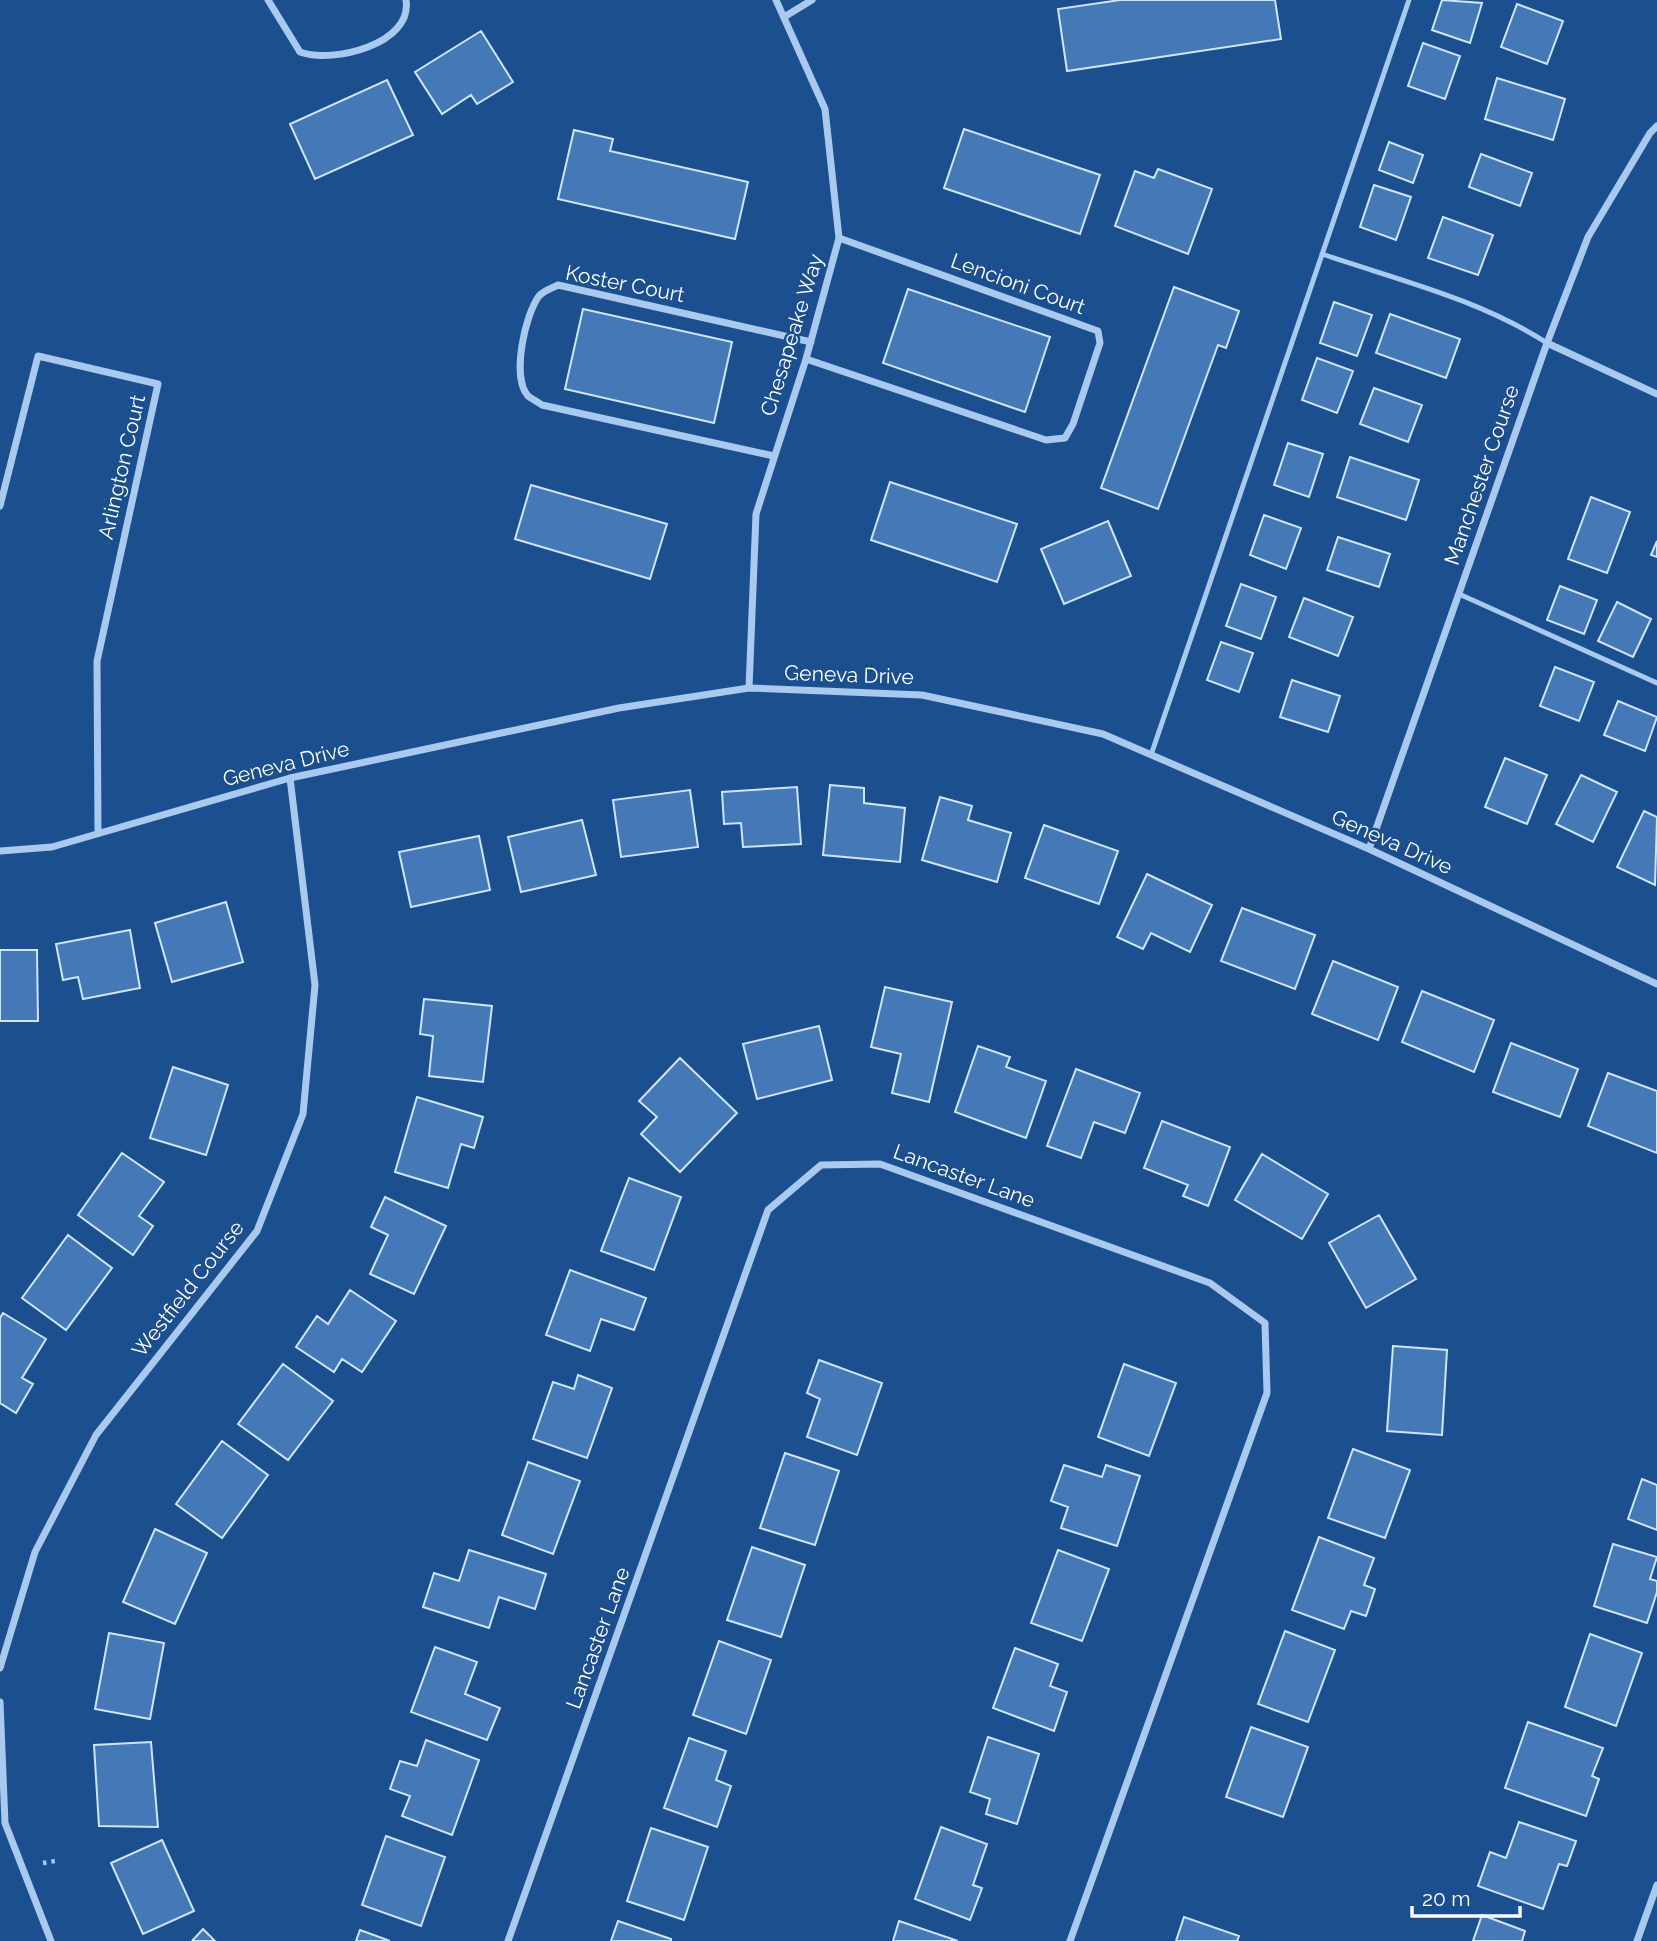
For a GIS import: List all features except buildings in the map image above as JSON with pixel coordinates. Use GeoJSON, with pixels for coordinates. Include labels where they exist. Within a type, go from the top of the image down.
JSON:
{"type":"FeatureCollection","features":[{"type":"Feature","properties":{"kind":"street"},"geometry":{"type":"LineString","coordinates":[[268,0],[300,52],[334,57],[378,42],[401,24],[408,12],[407,0]]}},
{"type":"Feature","properties":{"kind":"street","name":"Chesapeake Way"},"geometry":{"type":"LineString","coordinates":[[749,688],[756,514],[806,359],[839,238],[825,109],[776,0]]}},
{"type":"Feature","properties":{"kind":"street"},"geometry":{"type":"LineString","coordinates":[[784,17],[812,0]]}},
{"type":"Feature","properties":{"kind":"street","name":"Manchester Course"},"geometry":{"type":"LineString","coordinates":[[1369,849],[1547,343],[1588,237],[1650,133],[1657,126]]}},
{"type":"Feature","properties":{"kind":"street","name":"Lencioni Court"},"geometry":{"type":"LineString","coordinates":[[806,359],[1046,440],[1065,438],[1073,424],[1100,342],[1098,331],[839,238]]}},
{"type":"Feature","properties":{"kind":"street","name":"Koster Court"},"geometry":{"type":"LineString","coordinates":[[774,456],[542,405],[528,396],[522,384],[519,364],[530,313],[541,293],[558,285],[811,342]]}},
{"type":"Feature","properties":{"kind":"street"},"geometry":{"type":"LineString","coordinates":[[1547,343],[1657,394]]}},
{"type":"Feature","properties":{"kind":"street","name":"Arlington Court"},"geometry":{"type":"LineString","coordinates":[[0,506],[38,356],[158,384],[97,661],[98,833]]}},
{"type":"Feature","properties":{"kind":"street","name":"Geneva Drive"},"geometry":{"type":"LineString","coordinates":[[0,851],[52,848],[290,778],[618,708],[749,688],[922,695],[1103,734],[1369,849],[1657,984]]}},
{"type":"Feature","properties":{"kind":"street","name":"Westfield Course"},"geometry":{"type":"LineString","coordinates":[[0,1668],[35,1552],[96,1435],[257,1231],[303,1114],[315,985],[290,778]]}},
{"type":"Feature","properties":{"kind":"street","name":"Lancaster Lane"},"geometry":{"type":"LineString","coordinates":[[508,1941],[768,1210],[821,1165],[880,1164],[1210,1283],[1265,1324],[1268,1393],[1070,1941]]}},
{"type":"Feature","properties":{"kind":"street"},"geometry":{"type":"LineString","coordinates":[[0,1702],[5,1823],[49,1940]]}},
{"type":"Feature","properties":{"kind":"street"},"geometry":{"type":"LineString","coordinates":[[1637,1941],[1657,1885]]}},
{"type":"Feature","properties":{"kind":"lane"},"geometry":{"type":"LineString","coordinates":[[1151,755],[1409,0]]}},
{"type":"Feature","properties":{"kind":"lane"},"geometry":{"type":"LineString","coordinates":[[1322,254],[1472,305],[1517,324],[1547,343]]}},
{"type":"Feature","properties":{"kind":"lane"},"geometry":{"type":"LineString","coordinates":[[1459,594],[1657,683]]}}]}
